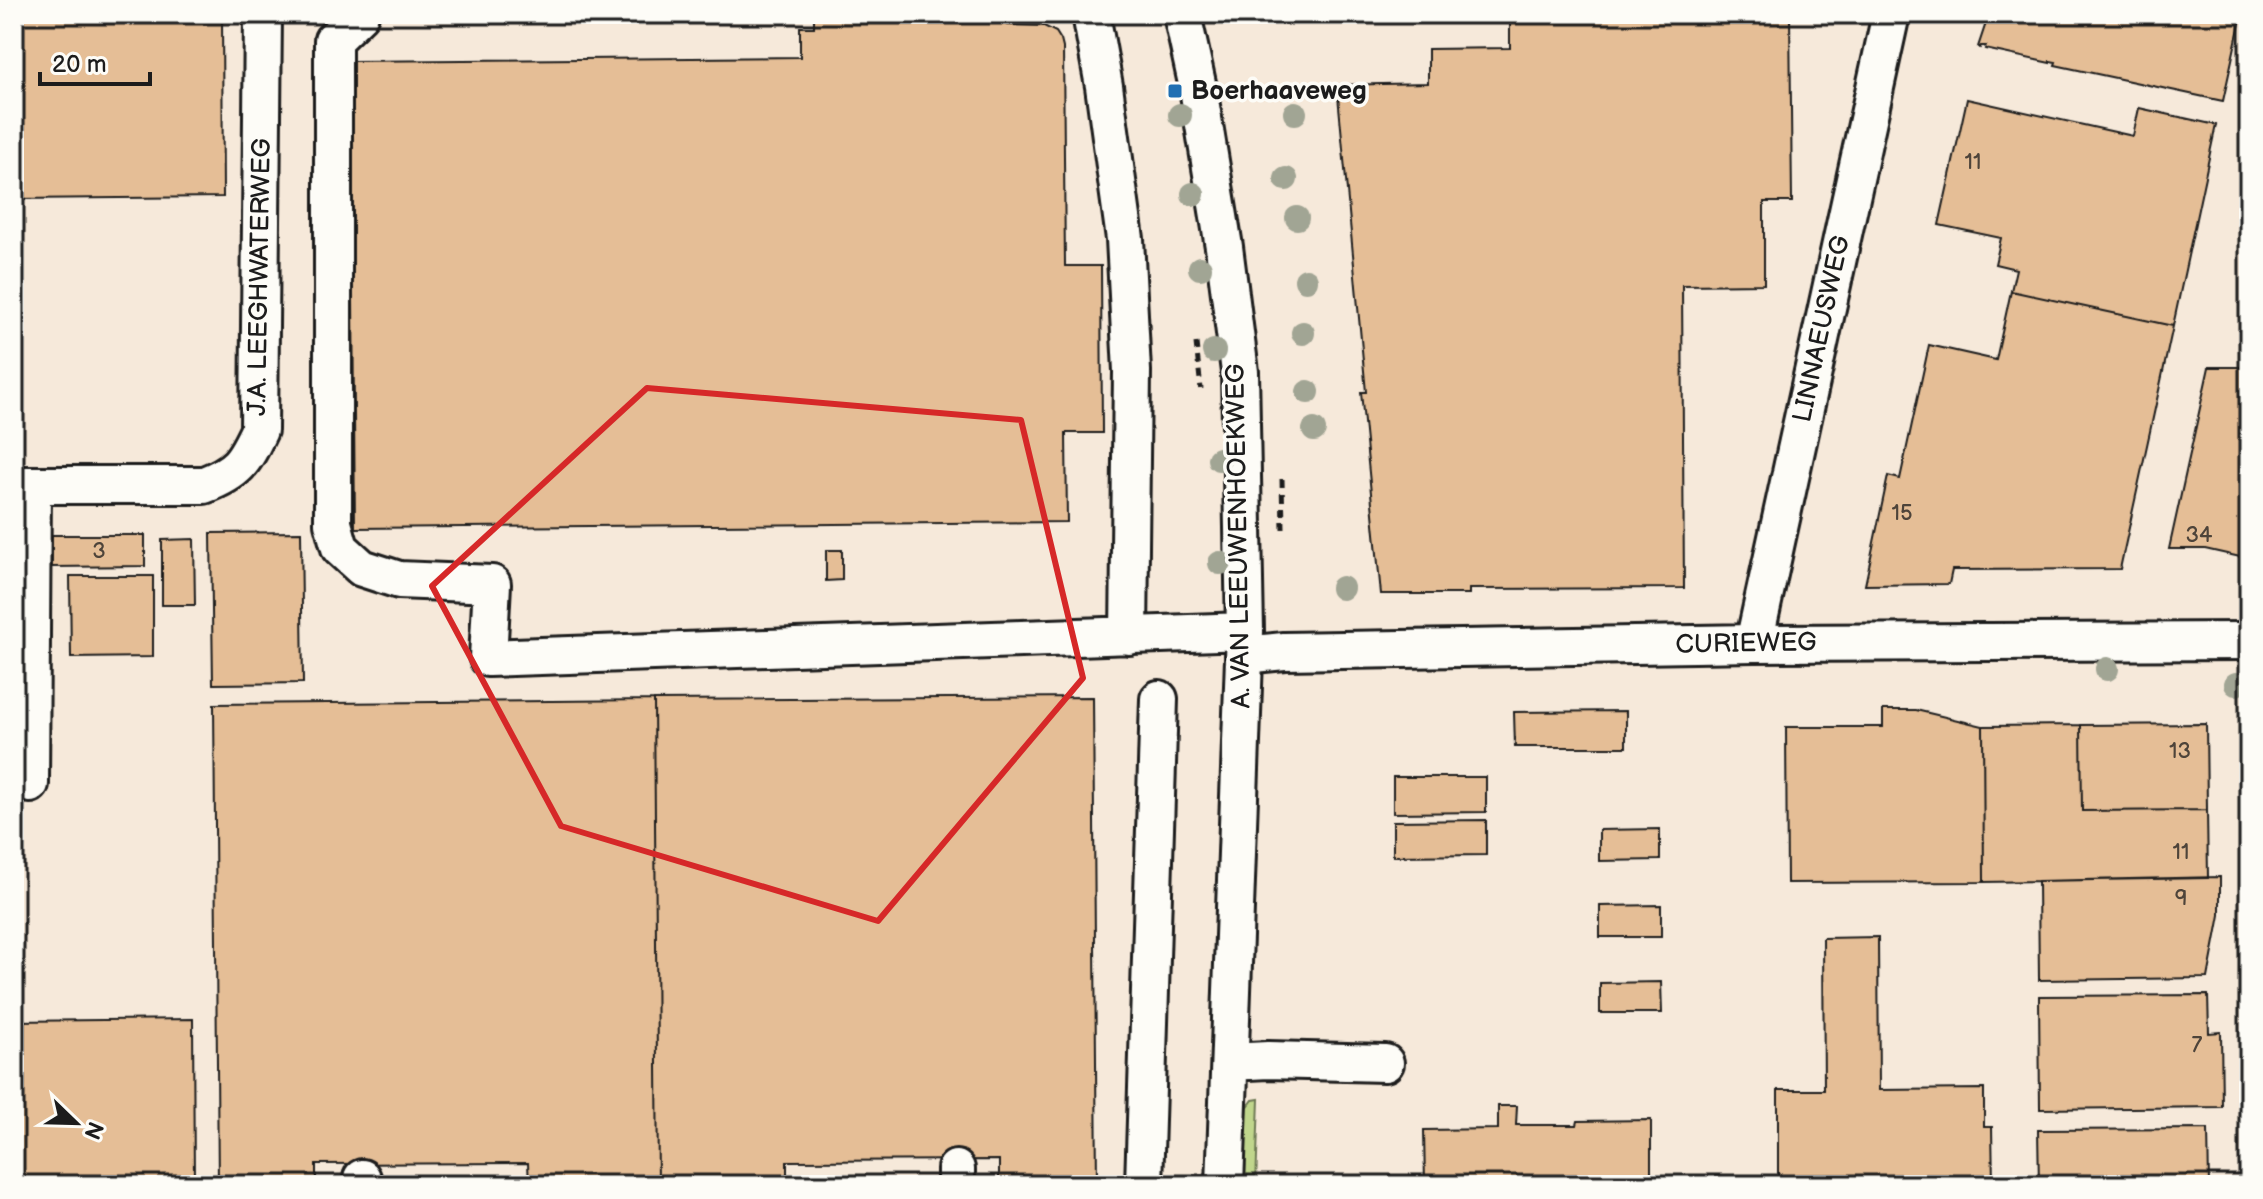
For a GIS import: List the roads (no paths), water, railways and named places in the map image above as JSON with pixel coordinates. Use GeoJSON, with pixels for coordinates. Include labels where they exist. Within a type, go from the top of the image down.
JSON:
{"type":"FeatureCollection","features":[{"type":"Feature","properties":{"kind":"street","name":"J.A. LEEGHWATERWEG"},"geometry":{"type":"LineString","coordinates":[[30,784],[23,485],[204,485],[227,476],[246,457],[259,430],[263,14]]}},
{"type":"Feature","properties":{"kind":"street","name":"CURIEWEG"},"geometry":{"type":"LineString","coordinates":[[360,14],[333,40],[333,523],[340,548],[362,568],[399,580],[492,584],[488,658],[1129,636],[1244,643],[1299,650],[1754,643],[2249,641]]}},
{"type":"Feature","properties":{"kind":"street"},"geometry":{"type":"LineString","coordinates":[[1091,14],[1125,239],[1132,371],[1129,636]]}},
{"type":"Feature","properties":{"kind":"street","name":"A. VAN LEEUWENHOEKWEG"},"geometry":{"type":"LineString","coordinates":[[1182,14],[1198,88],[1224,247],[1240,372],[1244,643],[1225,1185]]}},
{"type":"Feature","properties":{"kind":"street","name":"LINNAEUSWEG"},"geometry":{"type":"LineString","coordinates":[[1754,643],[1891,14]]}},
{"type":"Feature","properties":{"kind":"street"},"geometry":{"type":"LineString","coordinates":[[1144,1185],[1159,699]]}},
{"type":"Feature","properties":{"kind":"street"},"geometry":{"type":"LineString","coordinates":[[1230,1062],[1385,1063]]}},
{"type":"Feature","properties":{"kind":"place","name":"Boerhaaveweg"},"geometry":{"type":"Point","coordinates":[1175,91]}}]}
